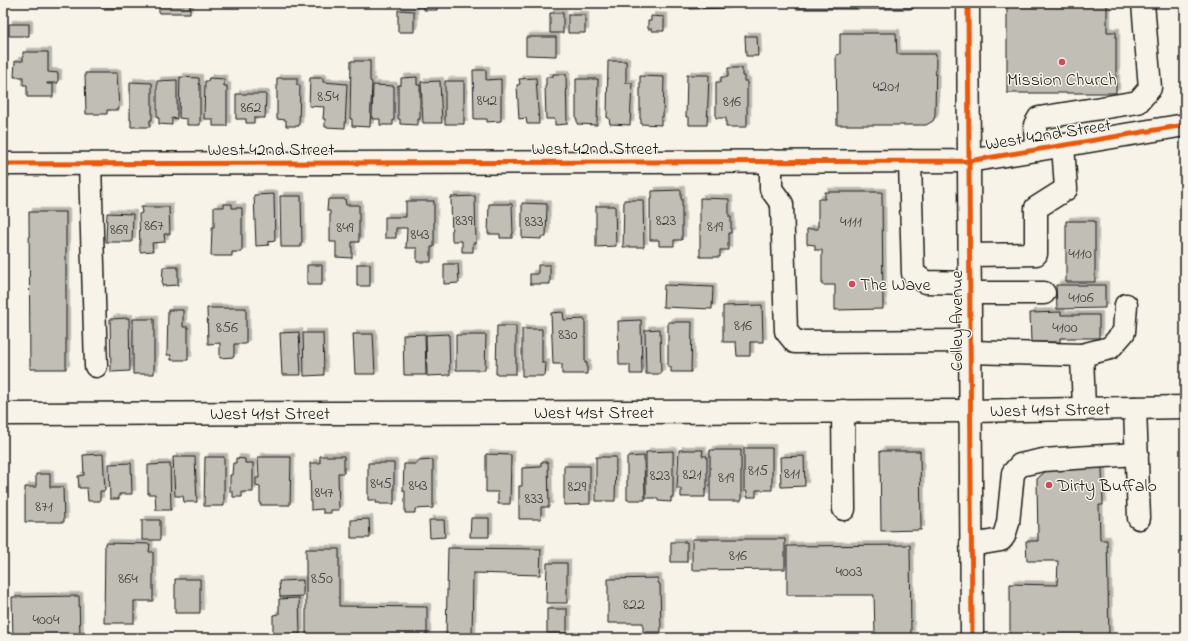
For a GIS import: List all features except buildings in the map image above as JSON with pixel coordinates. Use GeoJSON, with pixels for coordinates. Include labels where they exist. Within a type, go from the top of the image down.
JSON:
{"type":"FeatureCollection","features":[{"type":"Feature","properties":{"kind":"street","name":"Colley Avenue"},"geometry":{"type":"LineString","coordinates":[[968,3],[972,638]]}},
{"type":"Feature","properties":{"kind":"street"},"geometry":{"type":"LineString","coordinates":[[1036,150],[1035,125],[1039,118],[1138,102],[1150,88],[1143,3]]}},
{"type":"Feature","properties":{"kind":"street"},"geometry":{"type":"LineString","coordinates":[[1132,103],[1137,133]]}},
{"type":"Feature","properties":{"kind":"street","name":"West 42nd Street"},"geometry":{"type":"LineString","coordinates":[[3,164],[969,161],[1185,126]]}},
{"type":"Feature","properties":{"kind":"street"},"geometry":{"type":"LineString","coordinates":[[970,256],[1036,254],[1036,208],[1066,189],[1063,145]]}},
{"type":"Feature","properties":{"kind":"street"},"geometry":{"type":"LineString","coordinates":[[771,161],[771,189],[782,204],[786,331],[795,342],[970,347],[1082,355],[1110,348],[1124,332],[1126,305]]}},
{"type":"Feature","properties":{"kind":"street"},"geometry":{"type":"LineString","coordinates":[[910,161],[914,273],[925,282],[970,288],[1044,293]]}},
{"type":"Feature","properties":{"kind":"street"},"geometry":{"type":"LineString","coordinates":[[90,164],[96,366]]}},
{"type":"Feature","properties":{"kind":"street"},"geometry":{"type":"LineString","coordinates":[[1082,355],[1084,409]]}},
{"type":"Feature","properties":{"kind":"street","name":"West 41st Street"},"geometry":{"type":"LineString","coordinates":[[3,414],[970,411],[1185,407]]}},
{"type":"Feature","properties":{"kind":"street"},"geometry":{"type":"LineString","coordinates":[[1135,408],[1139,518]]}},
{"type":"Feature","properties":{"kind":"street"},"geometry":{"type":"LineString","coordinates":[[843,411],[844,509]]}},
{"type":"Feature","properties":{"kind":"street"},"geometry":{"type":"LineString","coordinates":[[971,545],[1001,540],[1004,536],[1008,522],[1013,473],[1020,465],[1044,460],[1137,454]]}},
{"type":"Feature","properties":{"kind":"cycle path"},"geometry":{"type":"LineString","coordinates":[[968,3],[972,638]]}},
{"type":"Feature","properties":{"kind":"cycle path"},"geometry":{"type":"LineString","coordinates":[[3,164],[969,161],[1185,125]]}},
{"type":"Feature","properties":{"kind":"place","name":"Mission Church"},"geometry":{"type":"Point","coordinates":[1062,62]}},
{"type":"Feature","properties":{"kind":"place","name":"The Wave"},"geometry":{"type":"Point","coordinates":[852,284]}},
{"type":"Feature","properties":{"kind":"place","name":"Dirty Buffalo"},"geometry":{"type":"Point","coordinates":[1049,485]}}]}
